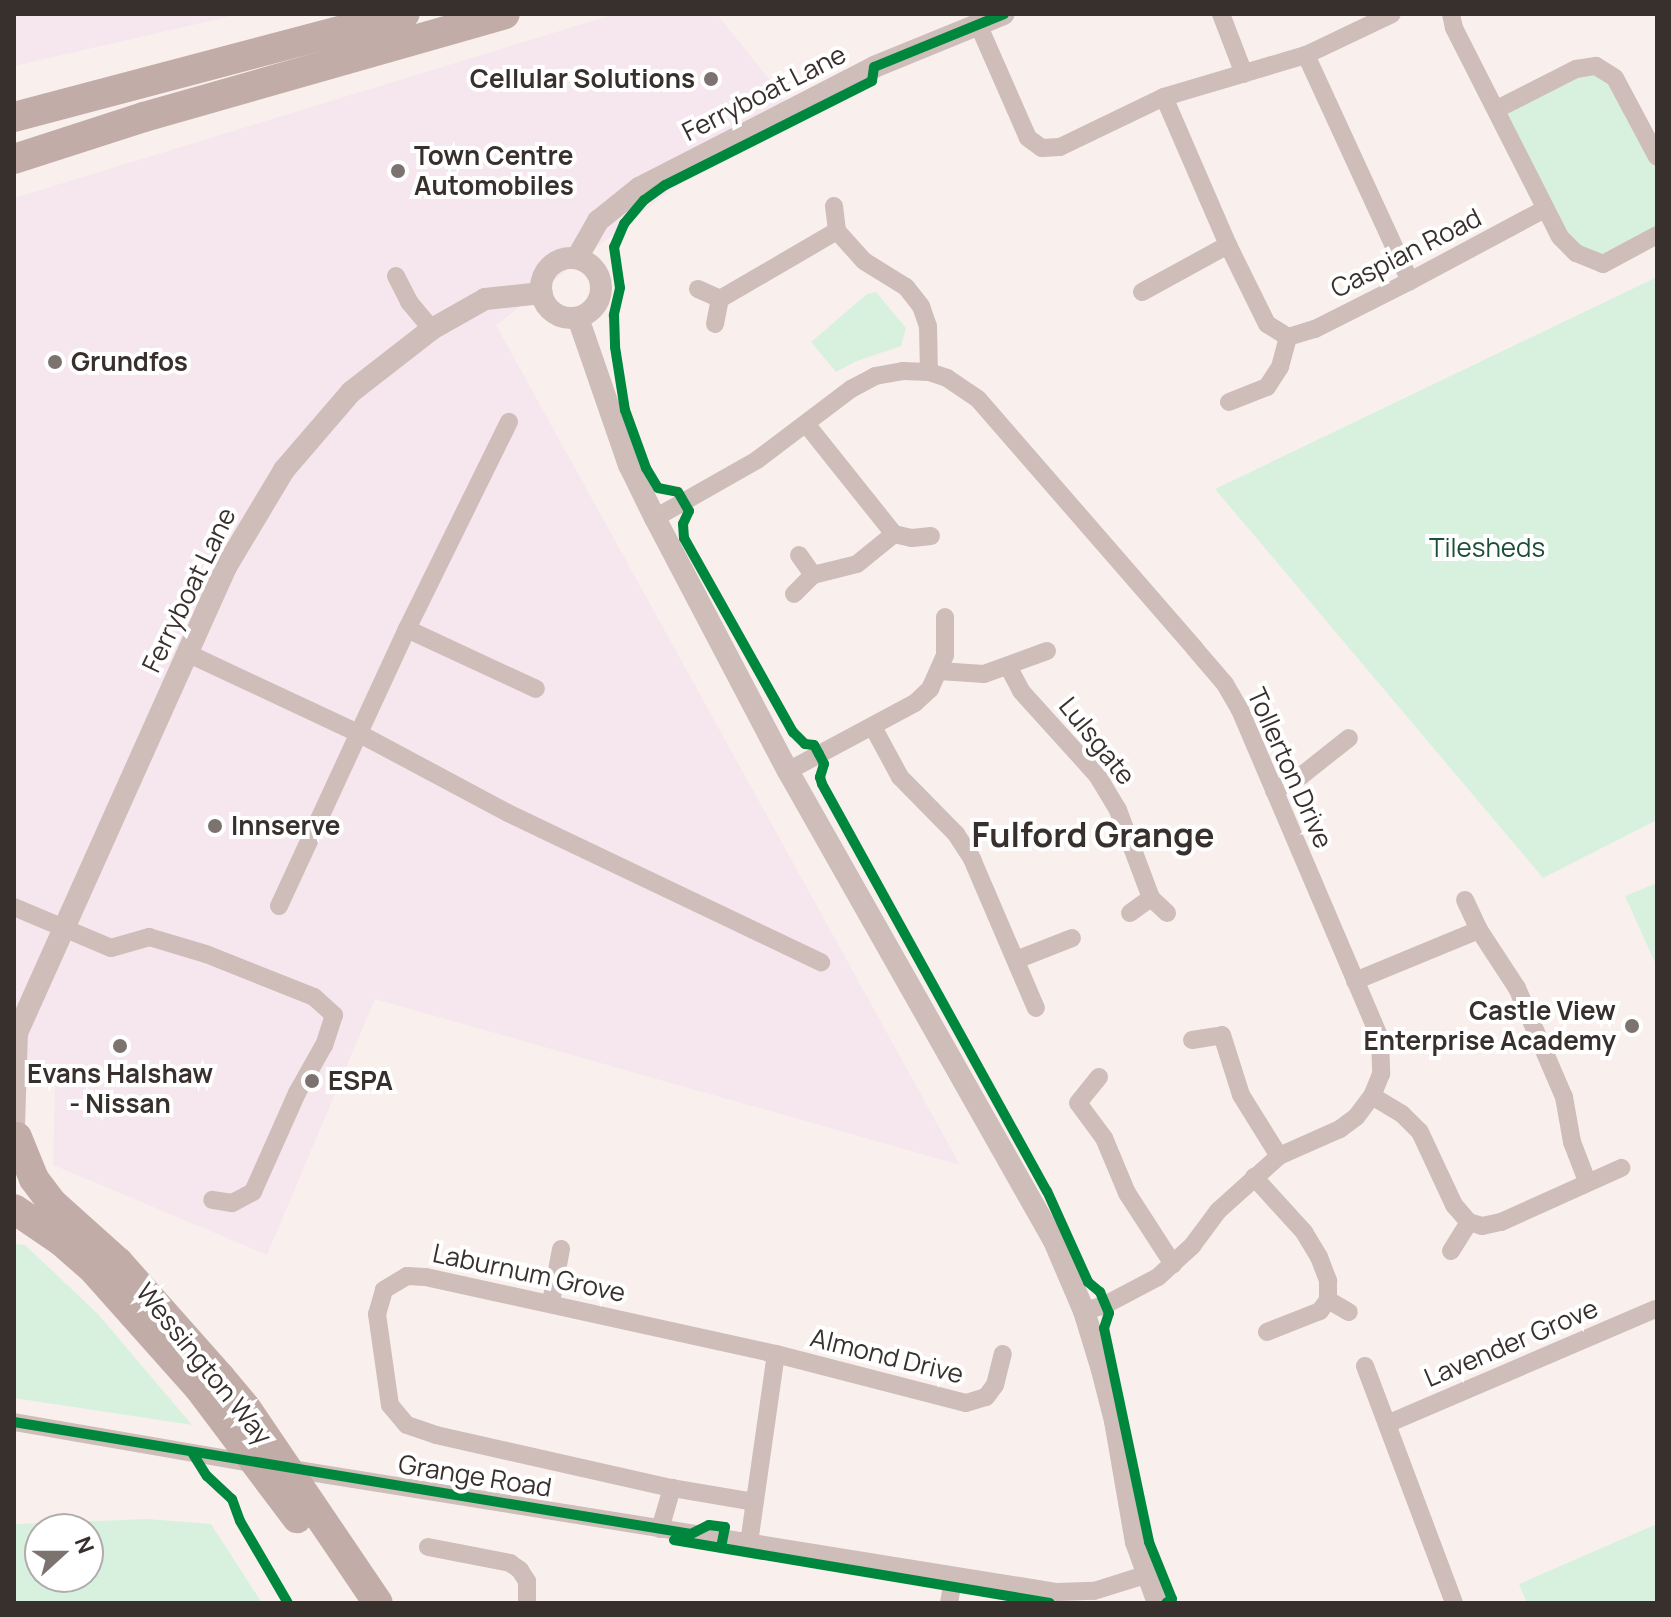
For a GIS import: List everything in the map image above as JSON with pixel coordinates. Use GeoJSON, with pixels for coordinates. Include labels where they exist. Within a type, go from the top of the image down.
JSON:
{"type":"FeatureCollection","features":[{"type":"Feature","properties":{"kind":"highway"},"geometry":{"type":"LineString","coordinates":[[14,117],[405,14]]}},
{"type":"Feature","properties":{"kind":"highway"},"geometry":{"type":"LineString","coordinates":[[14,159],[144,117],[505,14]]}},
{"type":"Feature","properties":{"kind":"highway"},"geometry":{"type":"LineString","coordinates":[[14,106],[144,84]]}},
{"type":"Feature","properties":{"kind":"highway"},"geometry":{"type":"LineString","coordinates":[[14,149],[144,117]]}},
{"type":"Feature","properties":{"kind":"highway","name":"Wessington Way"},"geometry":{"type":"LineString","coordinates":[[15,1137],[34,1179],[52,1203],[128,1272],[210,1383],[353,1603]]}},
{"type":"Feature","properties":{"kind":"highway","name":"Wessington Way"},"geometry":{"type":"LineString","coordinates":[[14,1209],[61,1241],[210,1383],[246,1408],[378,1603]]}},
{"type":"Feature","properties":{"kind":"street","name":"Ferryboat Lane"},"geometry":{"type":"LineString","coordinates":[[577,258],[598,221],[639,188],[810,98],[1004,14]]}},
{"type":"Feature","properties":{"kind":"street"},"geometry":{"type":"LineString","coordinates":[[1221,14],[1244,74]]}},
{"type":"Feature","properties":{"kind":"street"},"geometry":{"type":"LineString","coordinates":[[978,24],[1028,138],[1042,148],[1060,147],[1164,97],[1306,55],[1367,20],[1392,14]]}},
{"type":"Feature","properties":{"kind":"street"},"geometry":{"type":"LineString","coordinates":[[1451,14],[1454,28],[1560,237],[1576,253],[1597,263],[1619,258],[1657,235]]}},
{"type":"Feature","properties":{"kind":"street"},"geometry":{"type":"LineString","coordinates":[[1306,55],[1410,281]]}},
{"type":"Feature","properties":{"kind":"street"},"geometry":{"type":"LineString","coordinates":[[1497,109],[1576,69],[1596,66],[1615,78],[1657,157]]}},
{"type":"Feature","properties":{"kind":"street"},"geometry":{"type":"LineString","coordinates":[[1164,97],[1228,245],[1267,324],[1288,337],[1280,367],[1267,387],[1229,402]]}},
{"type":"Feature","properties":{"kind":"street"},"geometry":{"type":"LineString","coordinates":[[834,206],[837,231],[855,253],[906,287],[921,306],[928,326],[929,372]]}},
{"type":"Feature","properties":{"kind":"street","name":"Caspian Road"},"geometry":{"type":"LineString","coordinates":[[1288,337],[1315,329],[1545,209]]}},
{"type":"Feature","properties":{"kind":"street"},"geometry":{"type":"LineString","coordinates":[[715,324],[720,299],[837,231]]}},
{"type":"Feature","properties":{"kind":"street"},"geometry":{"type":"LineString","coordinates":[[1142,292],[1228,245]]}},
{"type":"Feature","properties":{"kind":"street"},"geometry":{"type":"LineString","coordinates":[[577,258],[592,265],[602,287],[595,307],[578,318],[568,318],[551,311],[542,293],[545,273],[562,259],[577,258]]}},
{"type":"Feature","properties":{"kind":"street"},"geometry":{"type":"LineString","coordinates":[[396,276],[409,302],[432,329]]}},
{"type":"Feature","properties":{"kind":"street"},"geometry":{"type":"LineString","coordinates":[[698,289],[720,299]]}},
{"type":"Feature","properties":{"kind":"street","name":"Ferryboat Lane"},"geometry":{"type":"LineString","coordinates":[[15,1137],[16,1035],[226,567],[284,470],[351,392],[432,329],[485,299],[542,293]]}},
{"type":"Feature","properties":{"kind":"street"},"geometry":{"type":"LineString","coordinates":[[578,318],[629,465],[655,518],[788,771],[1028,1189],[1084,1311],[1115,1421],[1136,1542],[1145,1575],[1158,1603]]}},
{"type":"Feature","properties":{"kind":"street","name":"Tollerton Drive"},"geometry":{"type":"LineString","coordinates":[[655,518],[757,460],[851,389],[875,376],[903,371],[929,372],[947,378],[978,399],[1225,684],[1240,710],[1380,1038],[1381,1074],[1372,1096]]}},
{"type":"Feature","properties":{"kind":"street"},"geometry":{"type":"LineString","coordinates":[[279,906],[407,629],[509,422]]}},
{"type":"Feature","properties":{"kind":"street"},"geometry":{"type":"LineString","coordinates":[[807,425],[894,534],[912,538],[931,536]]}},
{"type":"Feature","properties":{"kind":"street"},"geometry":{"type":"LineString","coordinates":[[794,594],[813,575],[857,564],[894,534]]}},
{"type":"Feature","properties":{"kind":"street"},"geometry":{"type":"LineString","coordinates":[[799,555],[813,575]]}},
{"type":"Feature","properties":{"kind":"street"},"geometry":{"type":"LineString","coordinates":[[788,771],[915,703],[930,689],[945,655],[945,617]]}},
{"type":"Feature","properties":{"kind":"street"},"geometry":{"type":"LineString","coordinates":[[407,629],[536,689]]}},
{"type":"Feature","properties":{"kind":"street"},"geometry":{"type":"LineString","coordinates":[[939,671],[984,674],[1009,668],[1047,651]]}},
{"type":"Feature","properties":{"kind":"street"},"geometry":{"type":"LineString","coordinates":[[187,653],[360,734],[508,813],[821,962]]}},
{"type":"Feature","properties":{"kind":"street","name":"Lulsgate"},"geometry":{"type":"LineString","coordinates":[[1009,668],[1021,691],[1097,775],[1118,810],[1151,898],[1167,913]]}},
{"type":"Feature","properties":{"kind":"street"},"geometry":{"type":"LineString","coordinates":[[873,727],[900,777],[956,834],[972,859],[1036,1008]]}},
{"type":"Feature","properties":{"kind":"street"},"geometry":{"type":"LineString","coordinates":[[1274,791],[1301,776],[1349,738]]}},
{"type":"Feature","properties":{"kind":"street"},"geometry":{"type":"LineString","coordinates":[[1130,913],[1151,898]]}},
{"type":"Feature","properties":{"kind":"street"},"geometry":{"type":"LineString","coordinates":[[1465,900],[1479,930],[1523,1002],[1564,1097],[1572,1142],[1587,1181]]}},
{"type":"Feature","properties":{"kind":"street"},"geometry":{"type":"LineString","coordinates":[[14,907],[111,948],[149,937],[206,954],[314,997],[334,1015],[324,1045],[297,1093],[253,1192],[232,1203],[212,1200]]}},
{"type":"Feature","properties":{"kind":"street"},"geometry":{"type":"LineString","coordinates":[[1355,981],[1479,930]]}},
{"type":"Feature","properties":{"kind":"street"},"geometry":{"type":"LineString","coordinates":[[1016,960],[1072,938]]}},
{"type":"Feature","properties":{"kind":"street"},"geometry":{"type":"LineString","coordinates":[[1192,1040],[1222,1035],[1241,1095],[1279,1156]]}},
{"type":"Feature","properties":{"kind":"street"},"geometry":{"type":"LineString","coordinates":[[1099,1077],[1078,1103],[1104,1138],[1127,1193],[1173,1264]]}},
{"type":"Feature","properties":{"kind":"street"},"geometry":{"type":"LineString","coordinates":[[1084,1311],[1125,1296],[1173,1264],[1218,1211],[1254,1177],[1279,1156],[1340,1129],[1356,1117],[1372,1096],[1402,1114],[1420,1132],[1454,1205],[1469,1222],[1482,1226],[1501,1222],[1621,1168]]}},
{"type":"Feature","properties":{"kind":"street"},"geometry":{"type":"LineString","coordinates":[[1254,1177],[1304,1232],[1319,1257],[1328,1281],[1328,1300],[1309,1318],[1267,1332]]}},
{"type":"Feature","properties":{"kind":"street"},"geometry":{"type":"LineString","coordinates":[[1451,1251],[1469,1222]]}},
{"type":"Feature","properties":{"kind":"street"},"geometry":{"type":"LineString","coordinates":[[551,1302],[561,1249]]}},
{"type":"Feature","properties":{"kind":"street","name":"Laburnum Grove"},"geometry":{"type":"LineString","coordinates":[[754,1502],[672,1488],[436,1435],[407,1425],[395,1415],[390,1405],[377,1314],[378,1300],[393,1281],[407,1276],[425,1277],[551,1302],[776,1354]]}},
{"type":"Feature","properties":{"kind":"street"},"geometry":{"type":"LineString","coordinates":[[1328,1300],[1349,1312]]}},
{"type":"Feature","properties":{"kind":"street","name":"Lavender Grove"},"geometry":{"type":"LineString","coordinates":[[1387,1424],[1655,1309]]}},
{"type":"Feature","properties":{"kind":"street"},"geometry":{"type":"LineString","coordinates":[[749,1543],[776,1354]]}},
{"type":"Feature","properties":{"kind":"street","name":"Almond Drive"},"geometry":{"type":"LineString","coordinates":[[776,1354],[966,1403],[986,1397],[995,1385],[1003,1354]]}},
{"type":"Feature","properties":{"kind":"street"},"geometry":{"type":"LineString","coordinates":[[1365,1366],[1454,1603]]}},
{"type":"Feature","properties":{"kind":"street","name":"Grange Road"},"geometry":{"type":"LineString","coordinates":[[14,1422],[193,1454],[1057,1592],[1094,1591],[1145,1575]]}},
{"type":"Feature","properties":{"kind":"street"},"geometry":{"type":"LineString","coordinates":[[660,1529],[672,1488]]}},
{"type":"Feature","properties":{"kind":"street"},"geometry":{"type":"LineString","coordinates":[[428,1547],[510,1563],[520,1570],[527,1581],[527,1603]]}},
{"type":"Feature","properties":{"kind":"street"},"geometry":{"type":"LineString","coordinates":[[949,1603],[954,1576]]}},
{"type":"Feature","properties":{"kind":"shaded area"},"geometry":{"type":"Polygon","coordinates":[[[14,14],[241,14],[14,66],[14,14]]]}},
{"type":"Feature","properties":{"kind":"shaded area"},"geometry":{"type":"Polygon","coordinates":[[[615,14],[717,14],[787,101],[496,325],[960,1165],[375,999],[267,1255],[53,1165],[55,1084],[14,1072],[14,198],[615,14]]]}},
{"type":"Feature","properties":{"kind":"green space"},"geometry":{"type":"Polygon","coordinates":[[[1596,66],[1657,157],[1657,235],[1619,258],[1576,253],[1497,109],[1596,66]]]}},
{"type":"Feature","properties":{"kind":"green space","name":"Tilesheds"},"geometry":{"type":"Polygon","coordinates":[[[1657,277],[1657,820],[1543,878],[1215,489],[1657,277]]]}},
{"type":"Feature","properties":{"kind":"green space"},"geometry":{"type":"Polygon","coordinates":[[[876,292],[906,328],[901,346],[857,361],[836,372],[811,342],[867,294],[876,292]]]}},
{"type":"Feature","properties":{"kind":"green space"},"geometry":{"type":"Polygon","coordinates":[[[1657,883],[1657,967],[1625,896],[1657,883]]]}},
{"type":"Feature","properties":{"kind":"green space"},"geometry":{"type":"Polygon","coordinates":[[[14,1244],[25,1245],[98,1314],[192,1425],[14,1398],[14,1244]]]}},
{"type":"Feature","properties":{"kind":"green space"},"geometry":{"type":"Polygon","coordinates":[[[148,1519],[211,1524],[262,1603],[14,1603],[14,1524],[24,1524],[24,1593],[104,1593],[104,1521],[148,1519]]]}},
{"type":"Feature","properties":{"kind":"green space"},"geometry":{"type":"Polygon","coordinates":[[[1657,1524],[1657,1603],[1527,1603],[1519,1584],[1657,1524]]]}},
{"type":"Feature","properties":{"kind":"cycle path"},"geometry":{"type":"LineString","coordinates":[[1004,14],[874,67],[872,81],[665,185],[644,200],[624,224],[614,247],[620,288],[614,315],[615,347],[625,410],[646,468],[658,488],[678,492],[689,511],[683,524],[684,538],[793,732],[805,744],[814,745],[819,754],[824,764],[820,777],[822,784],[1047,1191],[1088,1282],[1100,1292],[1109,1313],[1104,1328],[1149,1542],[1172,1599],[1166,1603]]}},
{"type":"Feature","properties":{"kind":"cycle path"},"geometry":{"type":"LineString","coordinates":[[14,1422],[691,1534],[709,1525],[725,1527],[721,1548]]}},
{"type":"Feature","properties":{"kind":"cycle path"},"geometry":{"type":"LineString","coordinates":[[193,1454],[207,1476],[232,1499],[240,1521],[288,1603]]}},
{"type":"Feature","properties":{"kind":"cycle path"},"geometry":{"type":"LineString","coordinates":[[674,1540],[1050,1603]]}},
{"type":"Feature","properties":{"kind":"place","name":"Cellular Solutions"},"geometry":{"type":"Point","coordinates":[711,79]}},
{"type":"Feature","properties":{"kind":"place","name":"Town Centre Automobiles"},"geometry":{"type":"Point","coordinates":[398,171]}},
{"type":"Feature","properties":{"kind":"place","name":"Grundfos"},"geometry":{"type":"Point","coordinates":[55,362]}},
{"type":"Feature","properties":{"kind":"place","name":"Innserve"},"geometry":{"type":"Point","coordinates":[215,826]}},
{"type":"Feature","properties":{"kind":"place","name":"Castle View Enterprise Academy"},"geometry":{"type":"Point","coordinates":[1632,1026]}},
{"type":"Feature","properties":{"kind":"place","name":"Evans Halshaw - Nissan"},"geometry":{"type":"Point","coordinates":[120,1046]}},
{"type":"Feature","properties":{"kind":"place","name":"ESPA"},"geometry":{"type":"Point","coordinates":[312,1081]}},
{"type":"Feature","properties":{"kind":"district","name":"Fulford Grange"},"geometry":{"type":"Point","coordinates":[1093,835]}}]}
